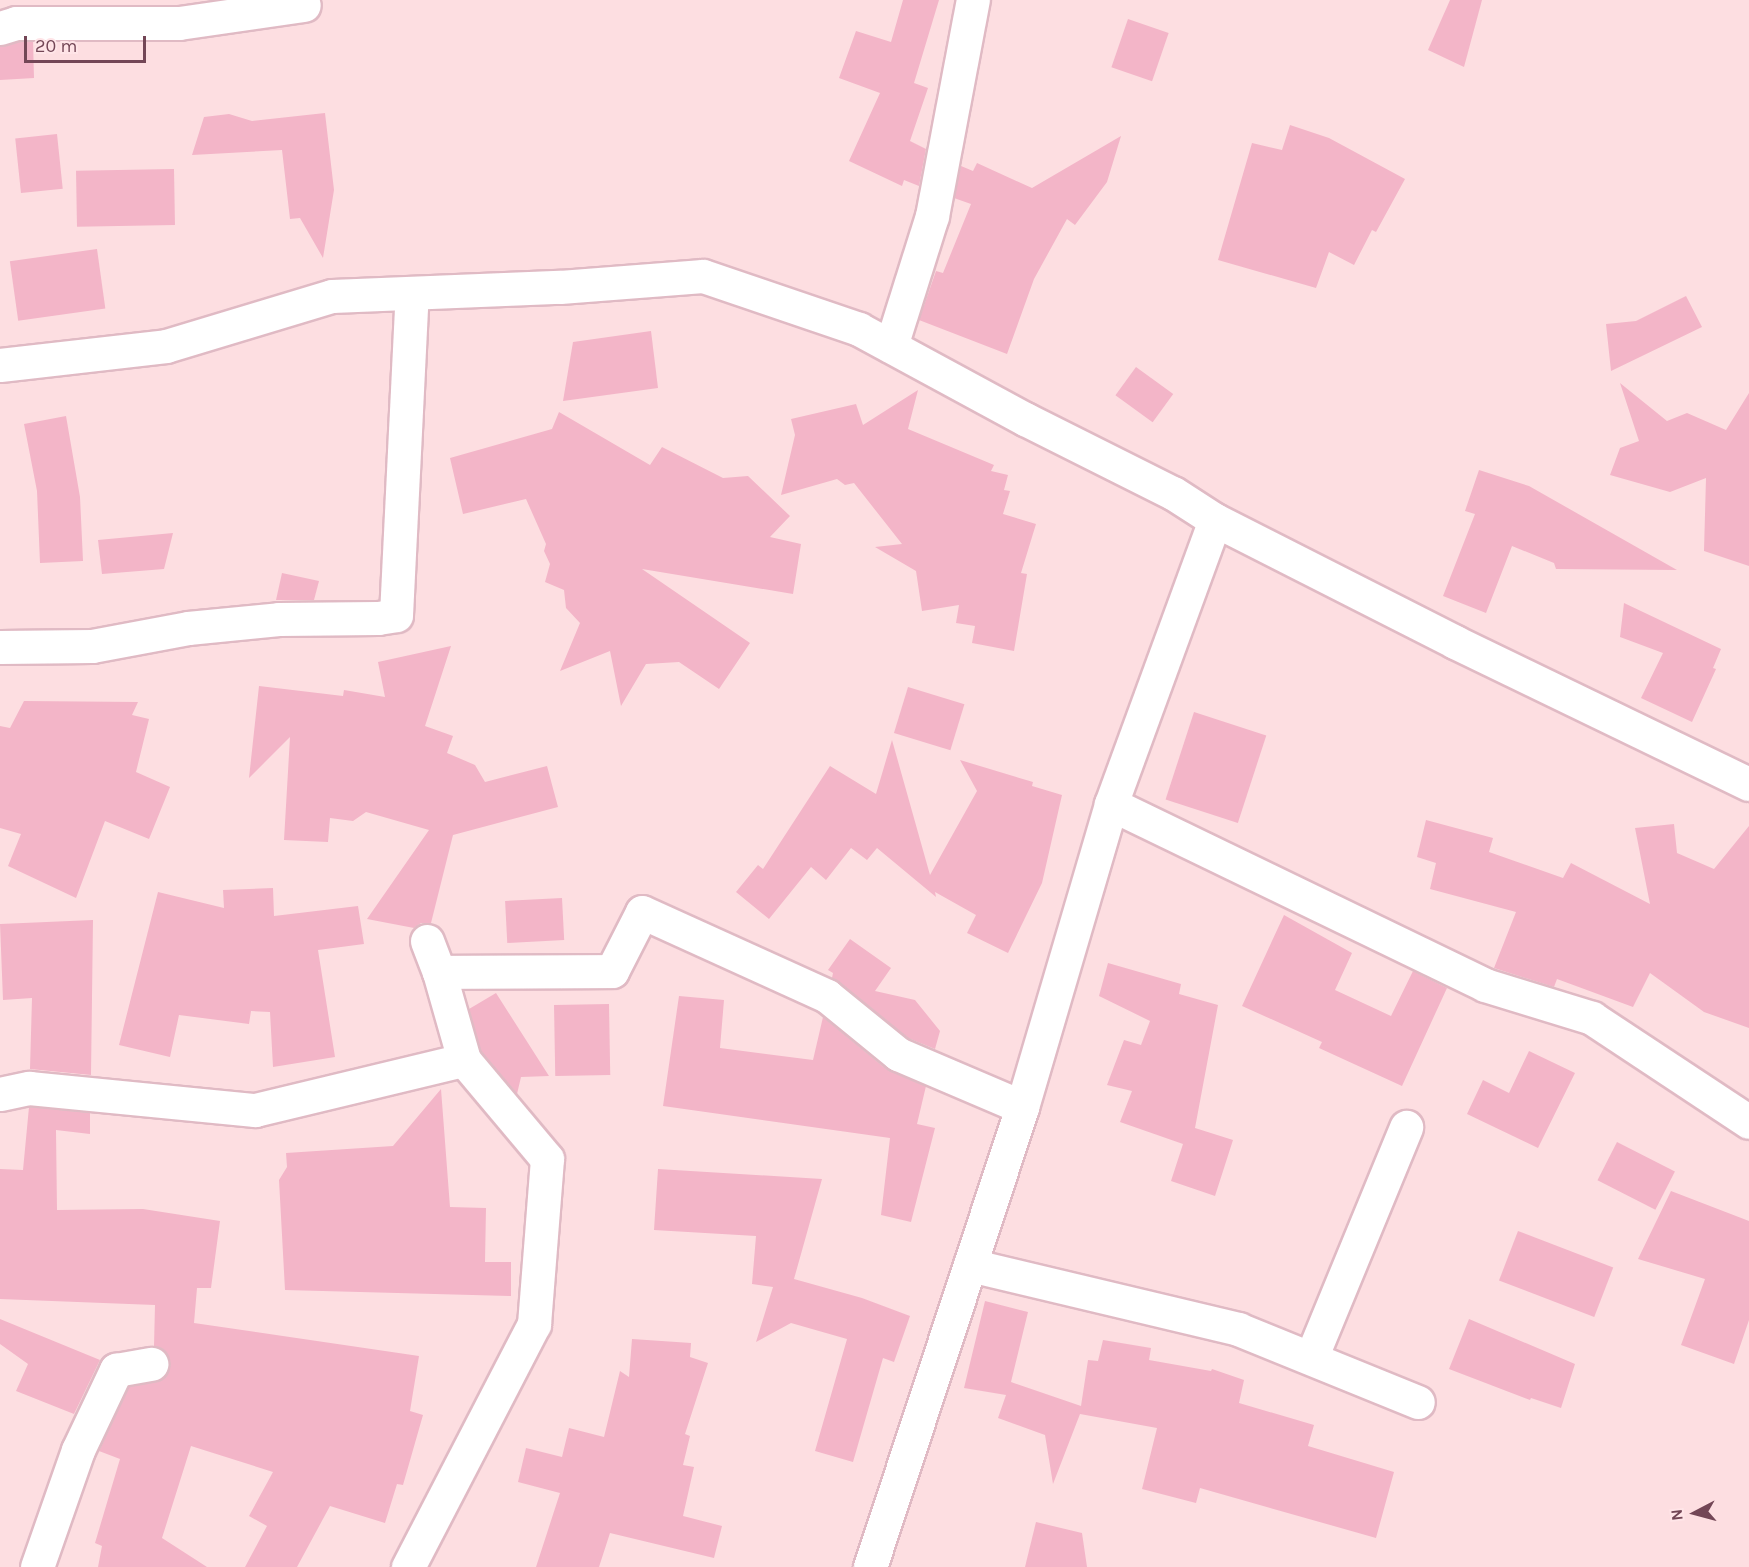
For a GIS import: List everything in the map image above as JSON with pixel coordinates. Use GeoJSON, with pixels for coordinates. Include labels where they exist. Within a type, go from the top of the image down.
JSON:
{"type":"FeatureCollection","features":[{"type":"Feature","properties":{"kind":"street"},"geometry":{"type":"LineString","coordinates":[[891,346],[932,216],[973,0]]}},
{"type":"Feature","properties":{"kind":"street"},"geometry":{"type":"LineString","coordinates":[[0,28],[16,23],[179,23],[304,5]]}},
{"type":"Feature","properties":{"kind":"street"},"geometry":{"type":"LineString","coordinates":[[0,365],[165,346],[332,296],[560,287],[702,276],[859,329],[1026,419],[1173,493],[1215,520],[1455,642],[1749,784]]}},
{"type":"Feature","properties":{"kind":"street"},"geometry":{"type":"LineString","coordinates":[[0,647],[92,646],[188,628],[279,619],[378,618],[396,615],[412,292]]}},
{"type":"Feature","properties":{"kind":"street"},"geometry":{"type":"LineString","coordinates":[[876,1566],[1022,1107],[1111,804],[1215,520]]}},
{"type":"Feature","properties":{"kind":"street"},"geometry":{"type":"LineString","coordinates":[[1111,804],[1485,985],[1592,1018],[1749,1122]]}},
{"type":"Feature","properties":{"kind":"street"},"geometry":{"type":"LineString","coordinates":[[439,972],[612,971],[642,912],[827,996],[898,1054],[1022,1107]]}},
{"type":"Feature","properties":{"kind":"street"},"geometry":{"type":"LineString","coordinates":[[408,1567],[534,1324],[547,1159],[464,1060],[439,972],[427,941]]}},
{"type":"Feature","properties":{"kind":"street"},"geometry":{"type":"LineString","coordinates":[[0,1094],[30,1088],[255,1110],[464,1060]]}},
{"type":"Feature","properties":{"kind":"street"},"geometry":{"type":"LineString","coordinates":[[1311,1358],[1406,1127]]}},
{"type":"Feature","properties":{"kind":"street"},"geometry":{"type":"LineString","coordinates":[[970,1265],[1238,1329],[1418,1402]]}},
{"type":"Feature","properties":{"kind":"street"},"geometry":{"type":"LineString","coordinates":[[37,1567],[78,1450],[116,1370],[151,1364]]}},
{"type":"Feature","properties":{"kind":"building"},"geometry":{"type":"Polygon","coordinates":[[[903,0],[939,0],[914,83],[928,88],[910,141],[926,149],[919,186],[904,180],[902,186],[849,161],[880,93],[839,78],[856,31],[891,42],[903,0]]]}},
{"type":"Feature","properties":{"kind":"building"},"geometry":{"type":"Polygon","coordinates":[[[1450,0],[1482,0],[1464,67],[1428,50],[1450,0]]]}},
{"type":"Feature","properties":{"kind":"building"},"geometry":{"type":"Polygon","coordinates":[[[1128,19],[1169,33],[1152,81],[1111,67],[1128,19]]]}},
{"type":"Feature","properties":{"kind":"building"},"geometry":{"type":"Polygon","coordinates":[[[33,42],[34,78],[0,80],[0,46],[33,42]]]}},
{"type":"Feature","properties":{"kind":"building"},"geometry":{"type":"Polygon","coordinates":[[[325,113],[334,190],[323,258],[300,218],[290,219],[282,150],[192,155],[204,117],[229,114],[252,121],[325,113]]]}},
{"type":"Feature","properties":{"kind":"building"},"geometry":{"type":"Polygon","coordinates":[[[1290,125],[1329,138],[1405,179],[1376,232],[1372,230],[1354,265],[1329,252],[1316,288],[1218,260],[1252,143],[1282,150],[1290,125]]]}},
{"type":"Feature","properties":{"kind":"building"},"geometry":{"type":"Polygon","coordinates":[[[57,134],[63,189],[21,193],[15,138],[57,134]]]}},
{"type":"Feature","properties":{"kind":"building"},"geometry":{"type":"Polygon","coordinates":[[[1121,136],[1107,182],[1075,225],[1067,219],[1034,279],[1007,354],[919,320],[936,271],[943,273],[971,204],[954,198],[961,166],[973,171],[977,163],[1032,188],[1121,136]]]}},
{"type":"Feature","properties":{"kind":"building"},"geometry":{"type":"Polygon","coordinates":[[[174,169],[175,225],[77,227],[76,171],[174,169]]]}},
{"type":"Feature","properties":{"kind":"building"},"geometry":{"type":"Polygon","coordinates":[[[97,249],[105,308],[18,321],[10,261],[97,249]]]}},
{"type":"Feature","properties":{"kind":"building"},"geometry":{"type":"Polygon","coordinates":[[[1686,296],[1702,327],[1611,371],[1606,324],[1636,321],[1686,296]]]}},
{"type":"Feature","properties":{"kind":"building"},"geometry":{"type":"Polygon","coordinates":[[[651,331],[658,388],[563,401],[573,342],[651,331]]]}},
{"type":"Feature","properties":{"kind":"building"},"geometry":{"type":"Polygon","coordinates":[[[1136,367],[1173,394],[1153,422],[1115,395],[1136,367]]]}},
{"type":"Feature","properties":{"kind":"building"},"geometry":{"type":"Polygon","coordinates":[[[1620,383],[1667,421],[1687,413],[1726,430],[1749,393],[1749,566],[1704,551],[1706,478],[1670,492],[1610,475],[1620,448],[1639,441],[1620,383]]]}},
{"type":"Feature","properties":{"kind":"building"},"geometry":{"type":"Polygon","coordinates":[[[918,390],[908,429],[994,465],[991,471],[1008,475],[1004,490],[1010,491],[1003,514],[1036,524],[1021,573],[1027,574],[1014,651],[972,643],[975,626],[956,623],[959,605],[922,611],[916,571],[875,547],[902,544],[854,483],[845,485],[837,479],[781,495],[795,435],[791,419],[856,404],[863,425],[918,390]]]}},
{"type":"Feature","properties":{"kind":"building"},"geometry":{"type":"Polygon","coordinates":[[[559,412],[650,465],[662,447],[723,478],[748,476],[790,516],[770,537],[801,544],[793,594],[642,569],[750,643],[719,689],[679,662],[646,664],[621,706],[610,651],[560,671],[580,623],[566,608],[564,590],[545,582],[550,564],[544,551],[546,544],[526,499],[463,514],[450,458],[552,429],[559,412]]]}},
{"type":"Feature","properties":{"kind":"building"},"geometry":{"type":"Polygon","coordinates":[[[66,416],[80,497],[83,561],[40,563],[37,491],[24,424],[66,416]]]}},
{"type":"Feature","properties":{"kind":"building"},"geometry":{"type":"Polygon","coordinates":[[[1479,470],[1529,486],[1677,570],[1556,569],[1554,563],[1512,546],[1486,613],[1443,596],[1475,514],[1465,511],[1479,470]]]}},
{"type":"Feature","properties":{"kind":"building"},"geometry":{"type":"Polygon","coordinates":[[[173,533],[164,569],[102,574],[98,540],[173,533]]]}},
{"type":"Feature","properties":{"kind":"building"},"geometry":{"type":"Polygon","coordinates":[[[282,573],[319,581],[314,600],[276,600],[282,573]]]}},
{"type":"Feature","properties":{"kind":"building"},"geometry":{"type":"Polygon","coordinates":[[[1624,603],[1721,649],[1713,668],[1716,669],[1692,722],[1641,698],[1663,653],[1620,637],[1624,603]]]}},
{"type":"Feature","properties":{"kind":"building"},"geometry":{"type":"Polygon","coordinates":[[[451,646],[425,726],[453,736],[447,753],[475,765],[485,782],[547,766],[558,807],[453,835],[431,923],[421,923],[414,928],[367,919],[429,830],[366,812],[353,821],[330,818],[328,842],[284,840],[290,737],[249,778],[259,686],[343,696],[344,690],[385,697],[378,662],[451,646]]]}},
{"type":"Feature","properties":{"kind":"building"},"geometry":{"type":"Polygon","coordinates":[[[908,687],[964,704],[950,750],[894,733],[908,687]]]}},
{"type":"Feature","properties":{"kind":"building"},"geometry":{"type":"Polygon","coordinates":[[[24,701],[138,702],[132,715],[149,719],[136,772],[170,787],[149,839],[105,821],[76,898],[8,866],[21,834],[0,828],[0,726],[10,728],[24,701]]]}},
{"type":"Feature","properties":{"kind":"building"},"geometry":{"type":"Polygon","coordinates":[[[1194,712],[1266,735],[1238,823],[1166,799],[1194,712]]]}},
{"type":"Feature","properties":{"kind":"building"},"geometry":{"type":"Polygon","coordinates":[[[892,740],[930,875],[977,791],[960,760],[1033,782],[1032,786],[1062,795],[1042,883],[1008,953],[967,933],[976,915],[935,892],[936,897],[877,848],[867,860],[851,848],[826,880],[811,867],[769,919],[736,892],[758,865],[763,869],[830,766],[876,794],[892,740]]]}},
{"type":"Feature","properties":{"kind":"building"},"geometry":{"type":"Polygon","coordinates":[[[1426,820],[1493,838],[1489,852],[1563,878],[1571,863],[1650,904],[1635,828],[1674,824],[1677,853],[1714,869],[1749,826],[1749,1028],[1704,1012],[1650,973],[1633,1007],[1557,979],[1554,987],[1494,968],[1516,912],[1430,889],[1436,863],[1417,857],[1426,820]]]}},
{"type":"Feature","properties":{"kind":"building"},"geometry":{"type":"Polygon","coordinates":[[[273,888],[274,916],[358,906],[364,944],[318,950],[335,1057],[273,1067],[270,1012],[251,1011],[249,1024],[179,1015],[170,1057],[119,1045],[158,892],[224,908],[223,890],[273,888]]]}},
{"type":"Feature","properties":{"kind":"building"},"geometry":{"type":"Polygon","coordinates":[[[562,898],[564,940],[507,943],[505,901],[562,898]]]}},
{"type":"Feature","properties":{"kind":"building"},"geometry":{"type":"Polygon","coordinates":[[[1284,915],[1352,953],[1335,990],[1391,1016],[1413,971],[1447,988],[1402,1086],[1319,1048],[1322,1042],[1242,1006],[1284,915]]]}},
{"type":"Feature","properties":{"kind":"building"},"geometry":{"type":"Polygon","coordinates":[[[93,920],[91,1075],[30,1069],[32,998],[3,1000],[0,924],[93,920]]]}},
{"type":"Feature","properties":{"kind":"building"},"geometry":{"type":"Polygon","coordinates":[[[850,939],[891,968],[875,991],[915,1000],[940,1031],[935,1049],[908,1038],[832,978],[833,973],[828,970],[850,939]]]}},
{"type":"Feature","properties":{"kind":"building"},"geometry":{"type":"Polygon","coordinates":[[[1108,963],[1181,984],[1179,994],[1218,1005],[1195,1128],[1233,1140],[1215,1196],[1171,1181],[1183,1144],[1120,1122],[1132,1091],[1107,1085],[1124,1040],[1141,1045],[1150,1021],[1099,996],[1108,963]]]}},
{"type":"Feature","properties":{"kind":"building"},"geometry":{"type":"Polygon","coordinates":[[[496,993],[549,1076],[521,1077],[517,1094],[481,1051],[469,1009],[496,993]]]}},
{"type":"Feature","properties":{"kind":"building"},"geometry":{"type":"Polygon","coordinates":[[[679,996],[724,1000],[720,1048],[813,1060],[823,1017],[886,1069],[926,1086],[917,1124],[935,1128],[911,1222],[881,1215],[890,1138],[663,1106],[679,996]]]}},
{"type":"Feature","properties":{"kind":"building"},"geometry":{"type":"Polygon","coordinates":[[[609,1004],[610,1075],[555,1076],[554,1005],[609,1004]]]}},
{"type":"Feature","properties":{"kind":"building"},"geometry":{"type":"Polygon","coordinates":[[[1529,1051],[1575,1073],[1538,1148],[1467,1114],[1483,1080],[1509,1093],[1529,1051]]]}},
{"type":"Feature","properties":{"kind":"building"},"geometry":{"type":"Polygon","coordinates":[[[441,1089],[450,1207],[486,1208],[485,1262],[511,1262],[511,1296],[285,1290],[279,1180],[287,1167],[286,1153],[393,1146],[441,1089]]]}},
{"type":"Feature","properties":{"kind":"building"},"geometry":{"type":"Polygon","coordinates":[[[29,1107],[90,1113],[90,1134],[56,1130],[57,1210],[143,1209],[220,1221],[211,1288],[197,1288],[194,1323],[419,1356],[410,1411],[423,1415],[403,1485],[397,1484],[385,1523],[330,1506],[297,1567],[245,1567],[267,1526],[249,1516],[273,1472],[191,1446],[162,1538],[207,1567],[98,1567],[102,1546],[95,1543],[120,1459],[99,1451],[129,1387],[162,1379],[168,1371],[170,1361],[165,1352],[154,1346],[155,1305],[0,1299],[0,1169],[23,1170],[29,1107]]]}},
{"type":"Feature","properties":{"kind":"building"},"geometry":{"type":"Polygon","coordinates":[[[1617,1142],[1675,1172],[1655,1210],[1597,1180],[1617,1142]]]}},
{"type":"Feature","properties":{"kind":"building"},"geometry":{"type":"Polygon","coordinates":[[[658,1169],[822,1179],[794,1279],[862,1298],[910,1316],[894,1362],[883,1358],[853,1462],[815,1451],[847,1339],[791,1323],[756,1342],[773,1287],[752,1284],[756,1236],[654,1230],[658,1169]]]}},
{"type":"Feature","properties":{"kind":"building"},"geometry":{"type":"Polygon","coordinates":[[[1671,1191],[1749,1221],[1749,1320],[1734,1364],[1681,1345],[1705,1279],[1638,1259],[1671,1191]]]}},
{"type":"Feature","properties":{"kind":"building"},"geometry":{"type":"Polygon","coordinates":[[[1518,1231],[1613,1268],[1594,1317],[1499,1280],[1518,1231]]]}},
{"type":"Feature","properties":{"kind":"building"},"geometry":{"type":"Polygon","coordinates":[[[985,1301],[1028,1312],[1011,1382],[1081,1406],[1088,1360],[1098,1361],[1103,1340],[1151,1348],[1149,1360],[1211,1371],[1212,1369],[1244,1380],[1239,1403],[1314,1425],[1308,1446],[1394,1472],[1376,1538],[1200,1488],[1196,1503],[1142,1489],[1157,1428],[1080,1414],[1053,1484],[1045,1435],[998,1418],[1006,1395],[964,1388],[985,1301]]]}},
{"type":"Feature","properties":{"kind":"building"},"geometry":{"type":"Polygon","coordinates":[[[0,1319],[100,1360],[74,1414],[16,1391],[28,1364],[0,1344],[0,1319]]]}},
{"type":"Feature","properties":{"kind":"building"},"geometry":{"type":"Polygon","coordinates":[[[1469,1319],[1575,1364],[1561,1408],[1531,1398],[1530,1400],[1449,1369],[1469,1319]]]}},
{"type":"Feature","properties":{"kind":"building"},"geometry":{"type":"Polygon","coordinates":[[[632,1339],[691,1343],[690,1357],[708,1363],[685,1434],[690,1436],[683,1465],[694,1467],[683,1516],[722,1526],[714,1558],[610,1533],[599,1567],[536,1567],[560,1493],[518,1482],[526,1448],[562,1457],[569,1428],[604,1437],[620,1371],[629,1377],[632,1339]]]}},
{"type":"Feature","properties":{"kind":"building"},"geometry":{"type":"Polygon","coordinates":[[[1036,1522],[1082,1533],[1087,1567],[1025,1567],[1036,1522]]]}}]}
